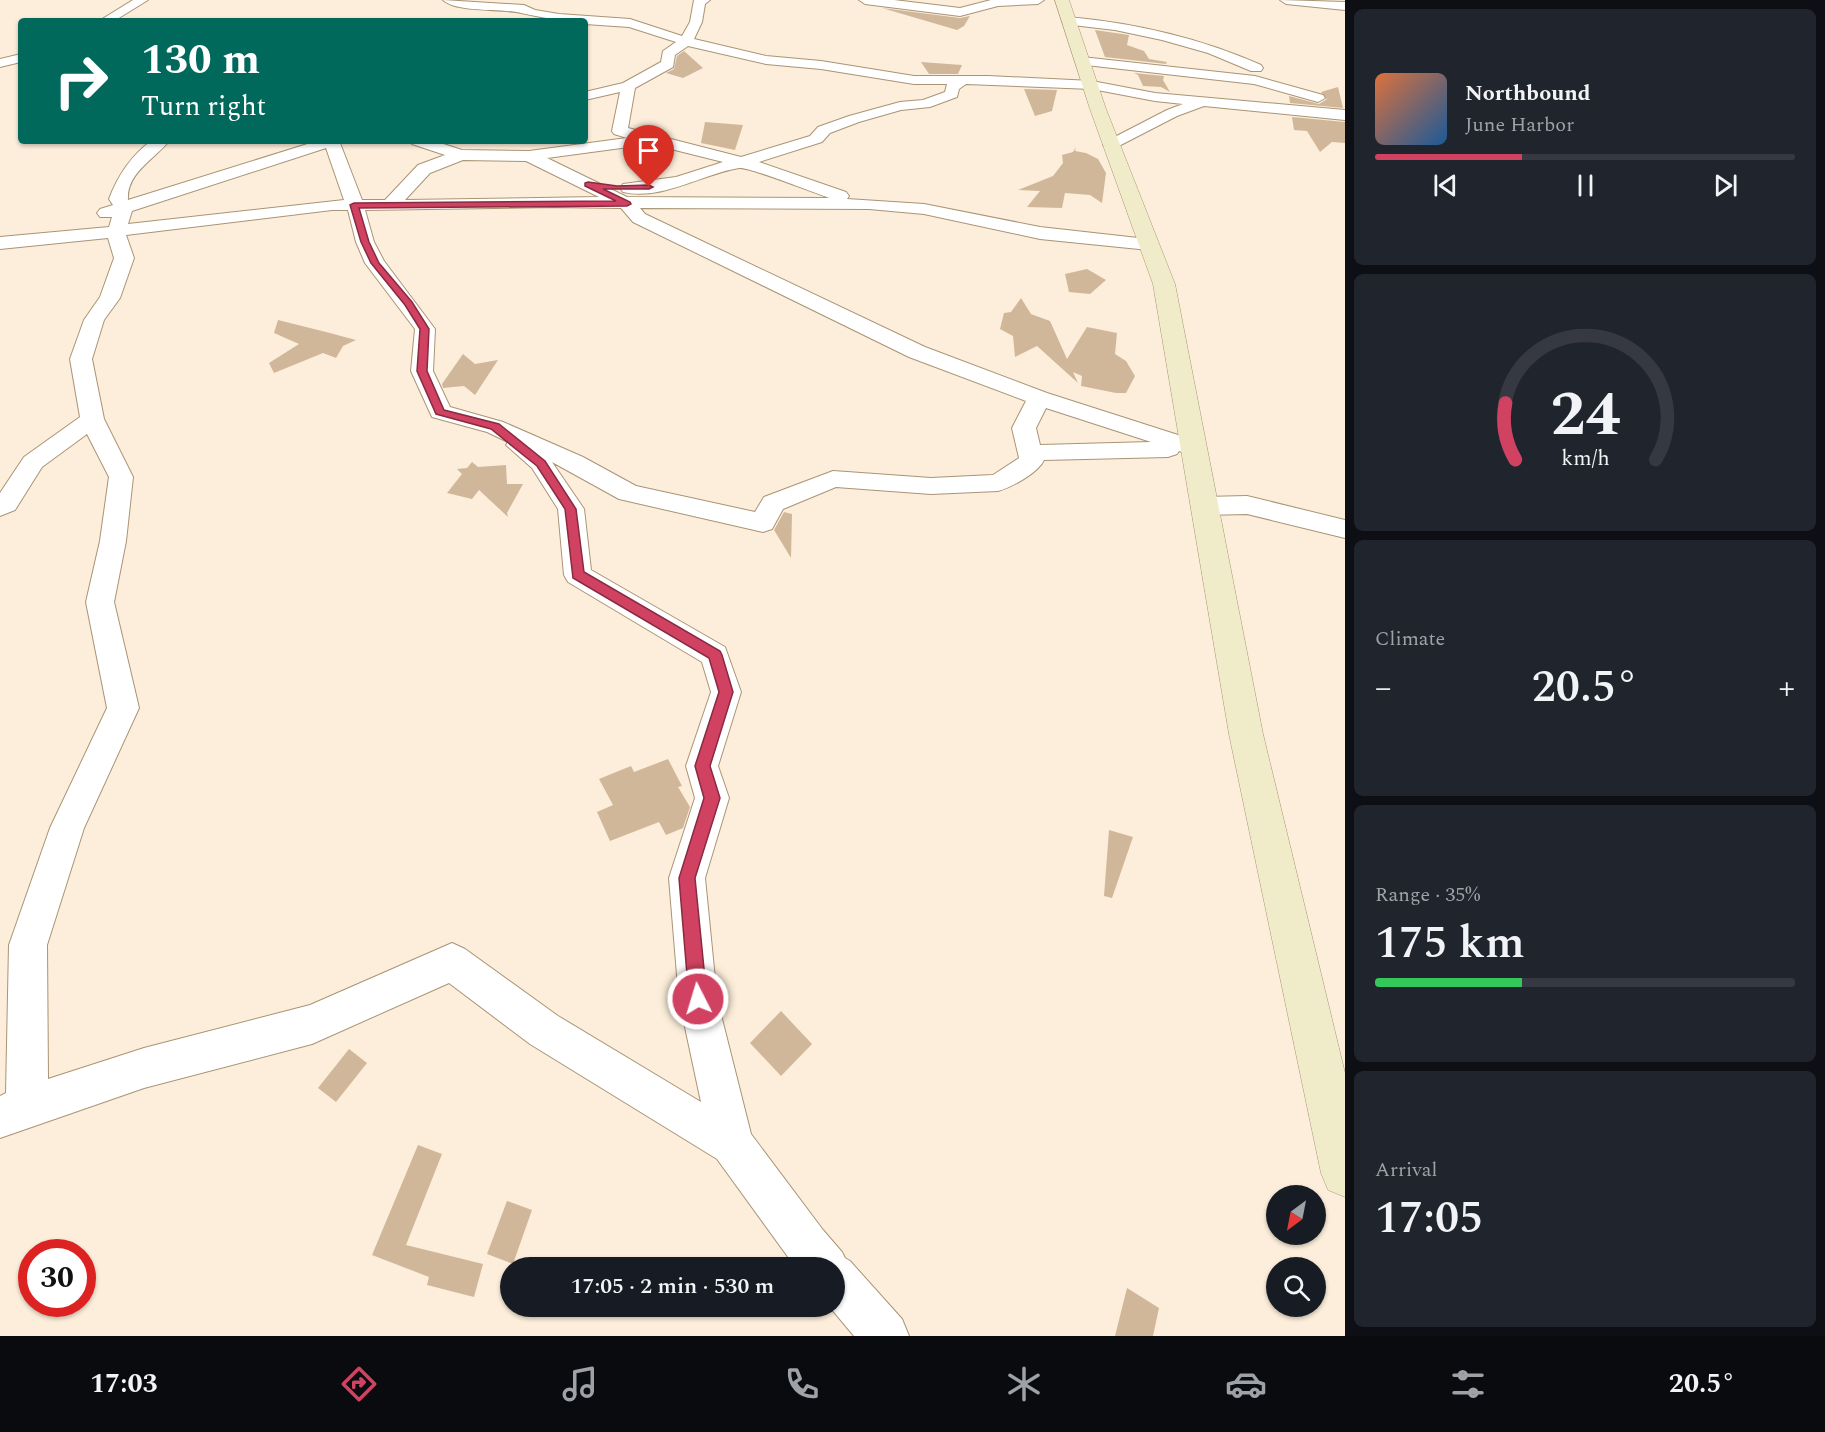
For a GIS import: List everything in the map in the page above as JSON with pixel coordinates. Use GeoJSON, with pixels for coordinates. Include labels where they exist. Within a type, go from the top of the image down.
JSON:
{"type":"FeatureCollection","features":[{"type":"Feature","properties":{"kind":"main road"},"geometry":{"type":"LineString","coordinates":[[1065,10],[1164,284],[1246,734],[1345,1173]]}},
{"type":"Feature","properties":{"kind":"street"},"geometry":{"type":"LineString","coordinates":[[110,18],[141,0]]}},
{"type":"Feature","properties":{"kind":"street"},"geometry":{"type":"LineString","coordinates":[[449,0],[489,7],[524,9],[531,13],[559,18]]}},
{"type":"Feature","properties":{"kind":"street"},"geometry":{"type":"LineString","coordinates":[[588,95],[628,86],[674,63],[668,54],[686,41],[696,22],[699,2],[704,0]]}},
{"type":"Feature","properties":{"kind":"street"},"geometry":{"type":"LineString","coordinates":[[865,0],[960,12],[998,2],[1038,0]]}},
{"type":"Feature","properties":{"kind":"street"},"geometry":{"type":"LineString","coordinates":[[1286,0],[1345,6]]}},
{"type":"Feature","properties":{"kind":"street"},"geometry":{"type":"LineString","coordinates":[[615,7],[630,23]]}},
{"type":"Feature","properties":{"kind":"street"},"geometry":{"type":"LineString","coordinates":[[1065,10],[1158,35],[1242,62],[1304,94]]}},
{"type":"Feature","properties":{"kind":"street"},"geometry":{"type":"LineString","coordinates":[[588,20],[630,23],[686,41],[766,60]]}},
{"type":"Feature","properties":{"kind":"street"},"geometry":{"type":"LineString","coordinates":[[703,58],[821,65],[914,80],[966,80],[1087,73],[1227,77],[1255,80],[1304,94],[1345,110]]}},
{"type":"Feature","properties":{"kind":"street"},"geometry":{"type":"LineString","coordinates":[[0,63],[18,59]]}},
{"type":"Feature","properties":{"kind":"street"},"geometry":{"type":"LineString","coordinates":[[1087,73],[1145,96],[1345,115]]}},
{"type":"Feature","properties":{"kind":"street"},"geometry":{"type":"LineString","coordinates":[[1112,145],[1172,114],[1205,102],[1230,88],[1227,77]]}},
{"type":"Feature","properties":{"kind":"street"},"geometry":{"type":"LineString","coordinates":[[390,205],[424,170],[483,148],[529,156],[617,188],[649,187],[680,181],[816,140],[824,130],[854,118],[900,106],[925,104],[952,94],[952,87],[966,80]]}},
{"type":"Feature","properties":{"kind":"street"},"geometry":{"type":"LineString","coordinates":[[615,144],[628,86]]}},
{"type":"Feature","properties":{"kind":"street"},"geometry":{"type":"LineString","coordinates":[[529,156],[651,139],[743,162],[783,178],[869,204]]}},
{"type":"Feature","properties":{"kind":"street"},"geometry":{"type":"LineString","coordinates":[[124,207],[118,198],[124,179],[141,156],[157,144]]}},
{"type":"Feature","properties":{"kind":"street"},"geometry":{"type":"LineString","coordinates":[[7,242],[323,144]]}},
{"type":"Feature","properties":{"kind":"street"},"geometry":{"type":"LineString","coordinates":[[333,144],[365,242],[375,263],[408,304],[424,329],[422,371],[440,412],[495,427],[574,462],[627,493],[763,523],[773,504],[833,478],[931,486],[998,483],[1032,461],[1024,428],[1039,398]]}},
{"type":"Feature","properties":{"kind":"street"},"geometry":{"type":"LineString","coordinates":[[427,144],[461,155]]}},
{"type":"Feature","properties":{"kind":"street"},"geometry":{"type":"LineString","coordinates":[[591,180],[627,204],[639,218],[917,352],[1039,398],[1194,448]]}},
{"type":"Feature","properties":{"kind":"street"},"geometry":{"type":"LineString","coordinates":[[7,242],[116,232],[332,205],[869,204],[924,209],[1040,233],[1149,244]]}},
{"type":"Feature","properties":{"kind":"street"},"geometry":{"type":"LineString","coordinates":[[124,207],[116,232],[124,258],[110,298],[94,320],[81,359],[92,419],[121,477],[113,541],[100,602],[123,708],[67,828],[28,945],[13,1112],[144,1068],[312,1024],[452,962],[544,1030],[732,1144],[816,1257]]}},
{"type":"Feature","properties":{"kind":"street"},"geometry":{"type":"LineString","coordinates":[[0,507],[6,504],[33,462],[92,419]]}},
{"type":"Feature","properties":{"kind":"street"},"geometry":{"type":"LineString","coordinates":[[495,427],[541,463],[571,509],[578,575],[715,655],[726,692],[702,766],[712,798],[687,878],[698,999],[732,1144]]}},
{"type":"Feature","properties":{"kind":"street"},"geometry":{"type":"LineString","coordinates":[[1030,453],[1194,448]]}},
{"type":"Feature","properties":{"kind":"street"},"geometry":{"type":"LineString","coordinates":[[1204,506],[1247,505],[1345,529]]}},
{"type":"Feature","properties":{"kind":"street"},"geometry":{"type":"LineString","coordinates":[[845,1290],[885,1336]]}},
{"type":"Feature","properties":{"kind":"building"},"geometry":{"type":"Polygon","coordinates":[[[882,8],[960,18],[970,16],[964,26],[957,30],[882,8]]]}},
{"type":"Feature","properties":{"kind":"building"},"geometry":{"type":"Polygon","coordinates":[[[1095,30],[1129,35],[1127,45],[1144,51],[1149,59],[1167,62],[1166,64],[1105,57],[1095,30]]]}},
{"type":"Feature","properties":{"kind":"building"},"geometry":{"type":"Polygon","coordinates":[[[684,51],[703,68],[683,78],[666,73],[674,69],[677,56],[684,51]]]}},
{"type":"Feature","properties":{"kind":"building"},"geometry":{"type":"Polygon","coordinates":[[[921,62],[962,65],[958,74],[929,74],[921,62]]]}},
{"type":"Feature","properties":{"kind":"building"},"geometry":{"type":"Polygon","coordinates":[[[1134,73],[1164,76],[1163,80],[1170,92],[1161,87],[1143,86],[1138,75],[1134,73]]]}},
{"type":"Feature","properties":{"kind":"building"},"geometry":{"type":"Polygon","coordinates":[[[1338,87],[1343,108],[1290,103],[1289,96],[1319,104],[1327,99],[1321,92],[1338,87]]]}},
{"type":"Feature","properties":{"kind":"building"},"geometry":{"type":"Polygon","coordinates":[[[1024,89],[1057,90],[1052,111],[1035,116],[1024,89]]]}},
{"type":"Feature","properties":{"kind":"building"},"geometry":{"type":"Polygon","coordinates":[[[1292,117],[1345,122],[1345,143],[1332,142],[1320,152],[1307,131],[1294,130],[1292,117]]]}},
{"type":"Feature","properties":{"kind":"building"},"geometry":{"type":"Polygon","coordinates":[[[705,122],[743,125],[735,150],[701,143],[705,122]]]}},
{"type":"Feature","properties":{"kind":"building"},"geometry":{"type":"Polygon","coordinates":[[[1076,147],[1075,151],[1098,159],[1106,173],[1102,203],[1090,195],[1065,193],[1062,208],[1027,207],[1040,191],[1018,190],[1053,176],[1063,163],[1062,155],[1073,152],[1076,147]]]}},
{"type":"Feature","properties":{"kind":"building"},"geometry":{"type":"Polygon","coordinates":[[[1087,269],[1106,280],[1090,294],[1069,292],[1065,274],[1087,269]]]}},
{"type":"Feature","properties":{"kind":"building"},"geometry":{"type":"Polygon","coordinates":[[[1021,298],[1031,314],[1050,321],[1067,359],[1087,327],[1117,333],[1115,354],[1126,361],[1135,376],[1126,393],[1081,386],[1082,376],[1073,372],[1078,383],[1037,346],[1015,357],[1013,336],[1000,329],[1004,313],[1011,312],[1021,298]]]}},
{"type":"Feature","properties":{"kind":"building"},"geometry":{"type":"Polygon","coordinates":[[[278,320],[356,340],[343,346],[336,358],[323,353],[274,373],[269,363],[299,344],[274,333],[278,320]]]}},
{"type":"Feature","properties":{"kind":"building"},"geometry":{"type":"Polygon","coordinates":[[[463,354],[475,364],[498,360],[475,395],[464,386],[443,388],[442,384],[463,354]]]}},
{"type":"Feature","properties":{"kind":"building"},"geometry":{"type":"Polygon","coordinates":[[[472,462],[478,467],[506,465],[507,484],[523,484],[507,513],[508,517],[479,490],[472,499],[447,493],[462,474],[457,469],[467,468],[472,462]]]}},
{"type":"Feature","properties":{"kind":"building"},"geometry":{"type":"Polygon","coordinates":[[[784,512],[792,514],[791,558],[774,530],[784,512]]]}},
{"type":"Feature","properties":{"kind":"building"},"geometry":{"type":"Polygon","coordinates":[[[668,759],[682,786],[678,787],[690,807],[683,828],[666,835],[659,822],[610,841],[597,812],[613,805],[599,779],[631,766],[634,772],[668,759]]]}},
{"type":"Feature","properties":{"kind":"building"},"geometry":{"type":"Polygon","coordinates":[[[1109,830],[1133,837],[1112,898],[1104,896],[1109,830]]]}},
{"type":"Feature","properties":{"kind":"building"},"geometry":{"type":"Polygon","coordinates":[[[781,1011],[812,1044],[781,1076],[750,1043],[781,1011]]]}},
{"type":"Feature","properties":{"kind":"building"},"geometry":{"type":"Polygon","coordinates":[[[349,1049],[367,1063],[336,1102],[318,1088],[349,1049]]]}},
{"type":"Feature","properties":{"kind":"building"},"geometry":{"type":"Polygon","coordinates":[[[418,1145],[442,1154],[406,1245],[483,1264],[474,1297],[427,1285],[429,1277],[372,1255],[418,1145]]]}},
{"type":"Feature","properties":{"kind":"building"},"geometry":{"type":"Polygon","coordinates":[[[507,1201],[532,1210],[515,1257],[500,1257],[500,1259],[487,1254],[507,1201]]]}},
{"type":"Feature","properties":{"kind":"building"},"geometry":{"type":"Polygon","coordinates":[[[1127,1288],[1159,1308],[1153,1336],[1115,1336],[1127,1288]]]}},
{"type":"Feature","properties":{"kind":"route"},"geometry":{"type":"LineString","coordinates":[[649,187],[617,188],[588,184],[627,204],[555,202],[354,205],[365,242],[375,263],[408,304],[424,329],[422,371],[440,412],[495,427],[541,463],[571,509],[578,575],[715,655],[726,692],[702,766],[712,798],[687,878],[698,999]]}}]}
